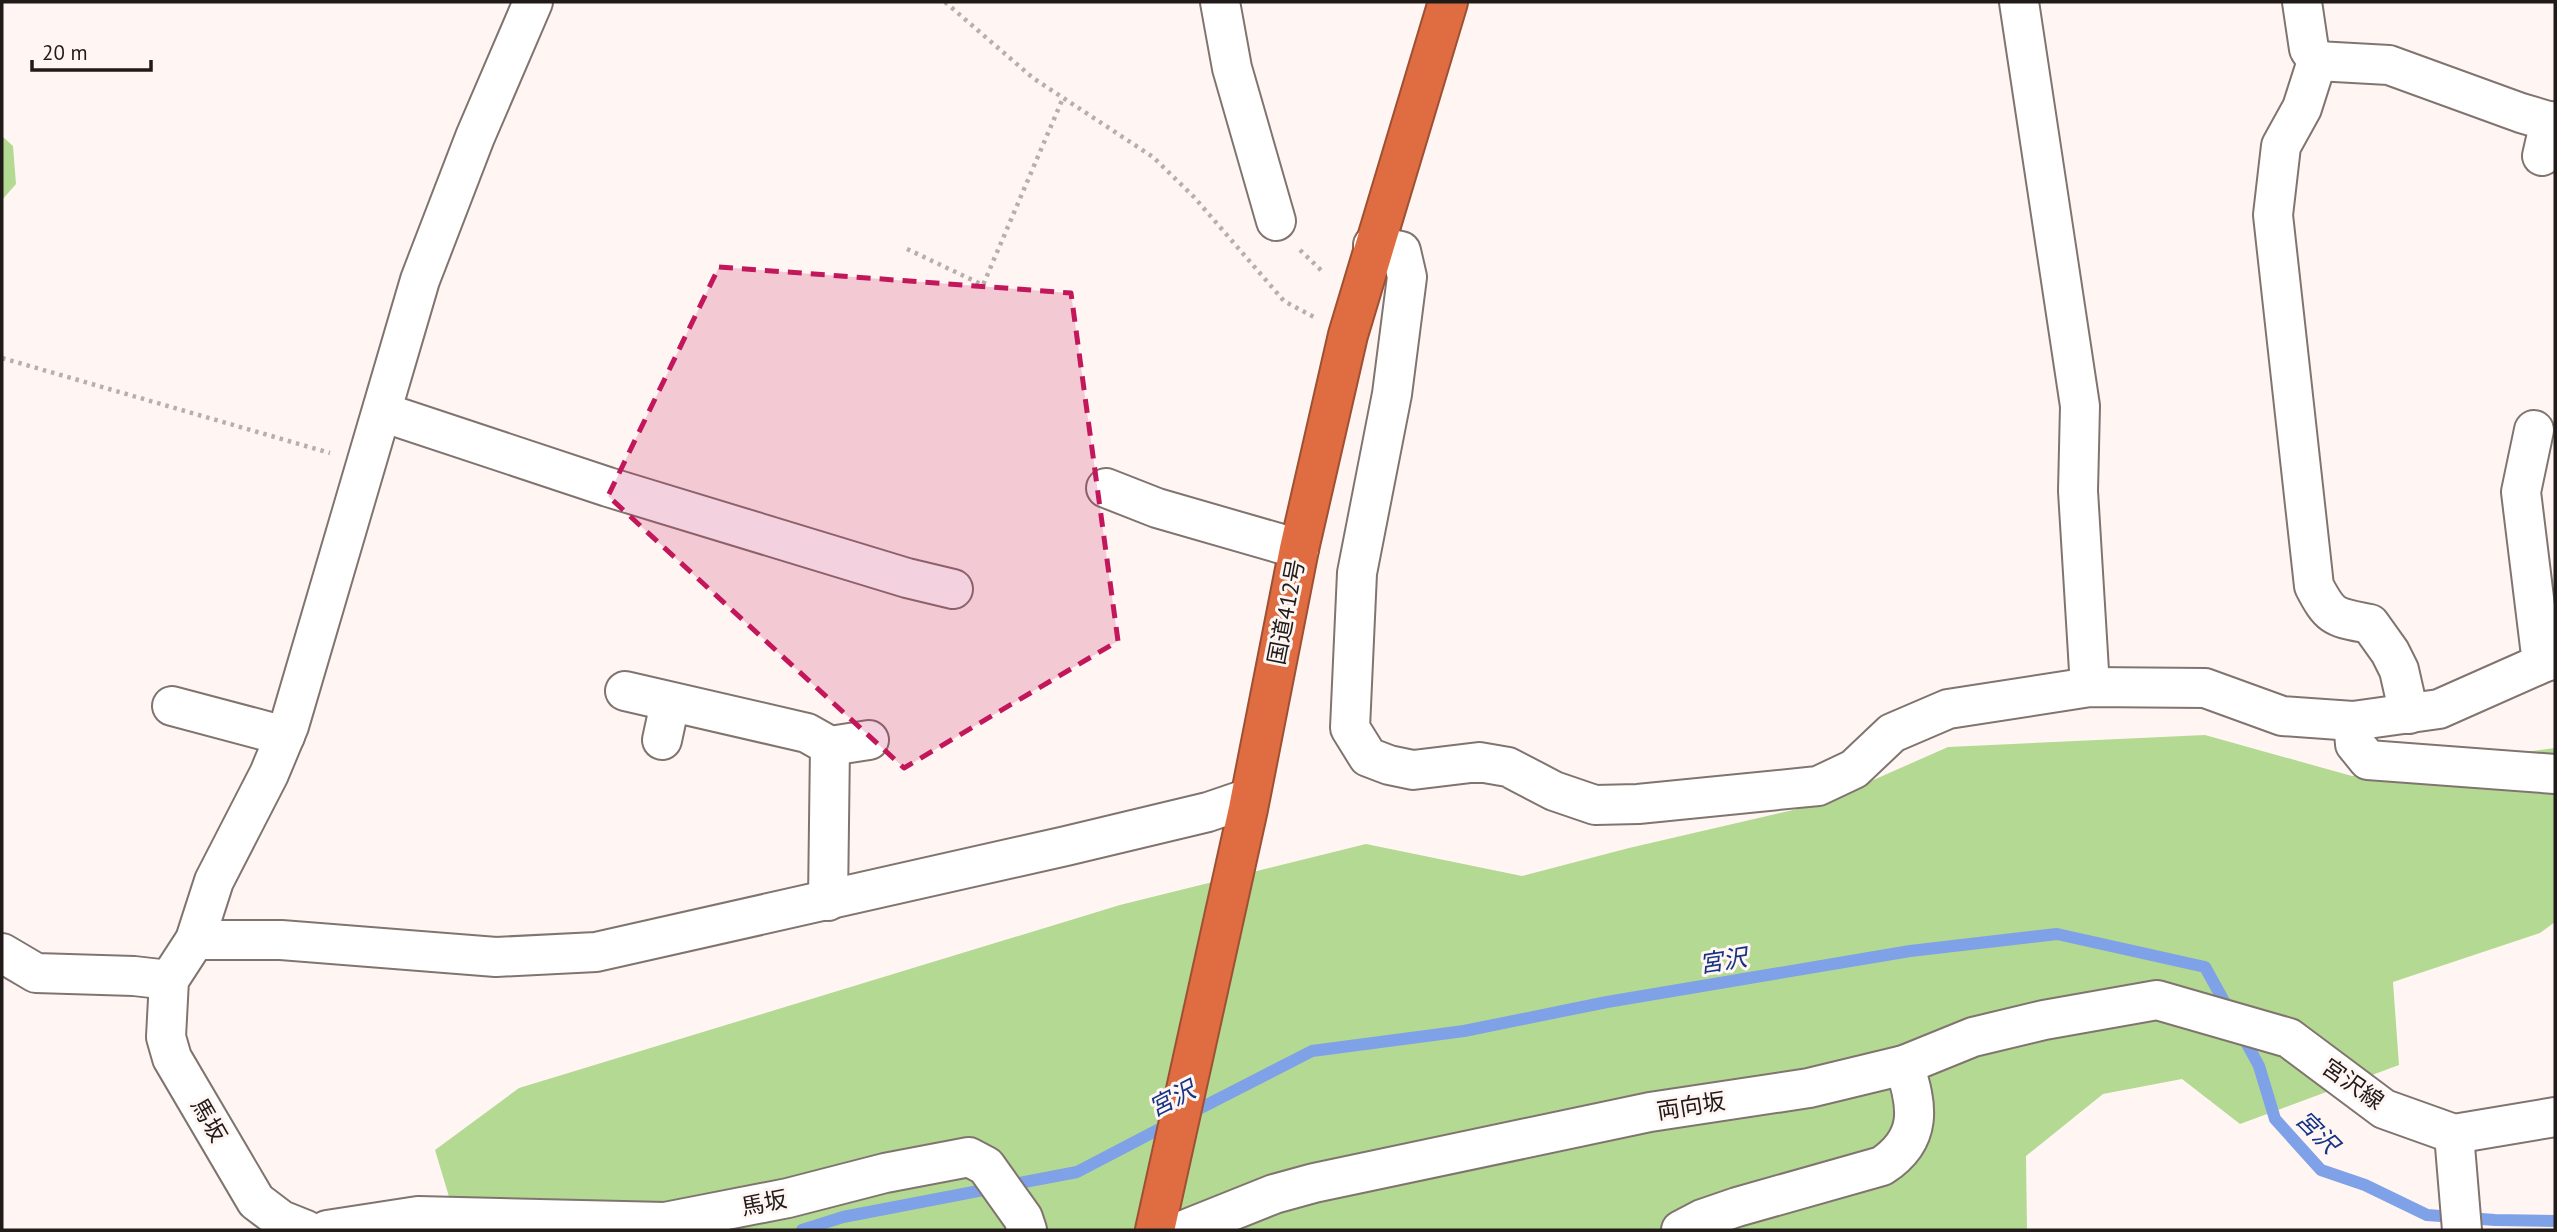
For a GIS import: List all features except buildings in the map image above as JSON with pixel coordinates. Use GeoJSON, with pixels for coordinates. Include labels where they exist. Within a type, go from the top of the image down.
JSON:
{"type":"FeatureCollection","features":[{"type":"Feature","properties":{"kind":"highway","name":"国道412号"},"geometry":{"type":"LineString","coordinates":[[1155,1230],[1248,803],[1299,549],[1354,315],[1448,2]]}},
{"type":"Feature","properties":{"kind":"street"},"geometry":{"type":"LineString","coordinates":[[2,953],[36,972],[169,979],[195,940],[214,881],[269,774],[285,736],[420,280],[475,137],[533,2]]}},
{"type":"Feature","properties":{"kind":"street"},"geometry":{"type":"LineString","coordinates":[[1220,2],[1231,68],[1276,221]]}},
{"type":"Feature","properties":{"kind":"street"},"geometry":{"type":"LineString","coordinates":[[2019,2],[2080,406],[2078,491],[2090,687]]}},
{"type":"Feature","properties":{"kind":"street"},"geometry":{"type":"LineString","coordinates":[[2302,2],[2309,49],[2317,61]]}},
{"type":"Feature","properties":{"kind":"street"},"geometry":{"type":"LineString","coordinates":[[2317,61],[2389,65],[2549,133]]}},
{"type":"Feature","properties":{"kind":"street"},"geometry":{"type":"LineString","coordinates":[[2317,61],[2302,108],[2281,146],[2273,215],[2314,586],[2326,609],[2337,618],[2370,624],[2399,670],[2409,714]]}},
{"type":"Feature","properties":{"kind":"street"},"geometry":{"type":"LineString","coordinates":[[1373,245],[1401,251],[1406,277],[1392,394],[1357,573],[1350,728],[1368,757],[1389,765],[1413,770],[1479,762],[1508,767],[1554,791],[1595,805],[1666,802],[1818,786],[1854,769],[1892,733],[1948,709],[2090,687],[2205,688],[2282,716],[2353,721],[2440,709],[2550,661],[2540,647],[2521,492],[2532,430]]}},
{"type":"Feature","properties":{"kind":"street"},"geometry":{"type":"LineString","coordinates":[[382,412],[605,503],[903,592],[953,589]]}},
{"type":"Feature","properties":{"kind":"street"},"geometry":{"type":"LineString","coordinates":[[1107,488],[1157,508],[1299,549]]}},
{"type":"Feature","properties":{"kind":"street"},"geometry":{"type":"LineString","coordinates":[[625,691],[807,733],[830,746],[869,740]]}},
{"type":"Feature","properties":{"kind":"street"},"geometry":{"type":"LineString","coordinates":[[662,740],[670,703]]}},
{"type":"Feature","properties":{"kind":"street"},"geometry":{"type":"LineString","coordinates":[[172,706],[285,736]]}},
{"type":"Feature","properties":{"kind":"street"},"geometry":{"type":"LineString","coordinates":[[2353,721],[2355,744],[2368,760],[2555,774]]}},
{"type":"Feature","properties":{"kind":"street"},"geometry":{"type":"LineString","coordinates":[[828,901],[830,746]]}},
{"type":"Feature","properties":{"kind":"street"},"geometry":{"type":"LineString","coordinates":[[195,940],[281,940],[496,957],[596,952],[1248,803]]}},
{"type":"Feature","properties":{"kind":"street","name":"馬坂"},"geometry":{"type":"LineString","coordinates":[[169,979],[166,1037],[172,1058],[256,1201],[281,1220],[306,1230]]}},
{"type":"Feature","properties":{"kind":"street","name":"両向坂"},"geometry":{"type":"LineString","coordinates":[[1184,1230],[1274,1194],[1314,1183],[1650,1112],[1809,1088],[1904,1065],[1973,1037],[2044,1020],[2157,1000]]}},
{"type":"Feature","properties":{"kind":"street","name":"宮沢線"},"geometry":{"type":"LineString","coordinates":[[2157,1000],[2289,1038],[2384,1109],[2456,1151],[2555,1117]]}},
{"type":"Feature","properties":{"kind":"street"},"geometry":{"type":"LineString","coordinates":[[1681,1230],[1702,1219],[1737,1207],[1882,1166],[1897,1156],[1910,1138],[1915,1111],[1913,1092],[1904,1065]]}},
{"type":"Feature","properties":{"kind":"street"},"geometry":{"type":"LineString","coordinates":[[2456,1151],[2462,1230]]}},
{"type":"Feature","properties":{"kind":"street","name":"馬坂"},"geometry":{"type":"LineString","coordinates":[[327,1230],[418,1216],[666,1222],[788,1198],[885,1173],[969,1157],[986,1166],[1023,1218],[1027,1230]]}},
{"type":"Feature","properties":{"kind":"path"},"geometry":{"type":"LineString","coordinates":[[945,2],[1033,78],[1153,157],[1194,197],[1284,301],[1305,314],[1354,315]]}},
{"type":"Feature","properties":{"kind":"path"},"geometry":{"type":"LineString","coordinates":[[907,249],[983,285],[1063,98]]}},
{"type":"Feature","properties":{"kind":"path"},"geometry":{"type":"LineString","coordinates":[[1276,221],[1325,274],[1354,315]]}},
{"type":"Feature","properties":{"kind":"path"},"geometry":{"type":"LineString","coordinates":[[2,358],[367,464]]}},
{"type":"Feature","properties":{"kind":"highlighted area"},"geometry":{"type":"Polygon","coordinates":[[[719,267],[1071,293],[1118,641],[904,768],[608,496],[719,267]]]}},
{"type":"Feature","properties":{"kind":"green space"},"geometry":{"type":"Polygon","coordinates":[[[2,136],[13,146],[16,184],[2,200],[2,136]]]}},
{"type":"Feature","properties":{"kind":"green space"},"geometry":{"type":"Polygon","coordinates":[[[2205,735],[2352,776],[2555,748],[2555,922],[2540,933],[2393,982],[2399,1065],[2240,1124],[2182,1079],[2103,1094],[2026,1156],[2027,1230],[459,1230],[435,1150],[519,1088],[1120,905],[1366,844],[1522,876],[1819,804],[1948,747],[2205,735]]]}},
{"type":"Feature","properties":{"kind":"waterway","name":"宮沢"},"geometry":{"type":"LineString","coordinates":[[1189,1114],[1312,1051],[1464,1031],[1607,1002],[1910,951],[2057,934],[2205,967],[2231,1014]]}},
{"type":"Feature","properties":{"kind":"waterway","name":"宮沢"},"geometry":{"type":"LineString","coordinates":[[2241,1033],[2259,1066],[2275,1119],[2321,1170],[2365,1185],[2427,1215],[2555,1221]]}},
{"type":"Feature","properties":{"kind":"waterway","name":"宮沢"},"geometry":{"type":"LineString","coordinates":[[802,1230],[843,1217],[1077,1172],[1169,1124]]}}]}
